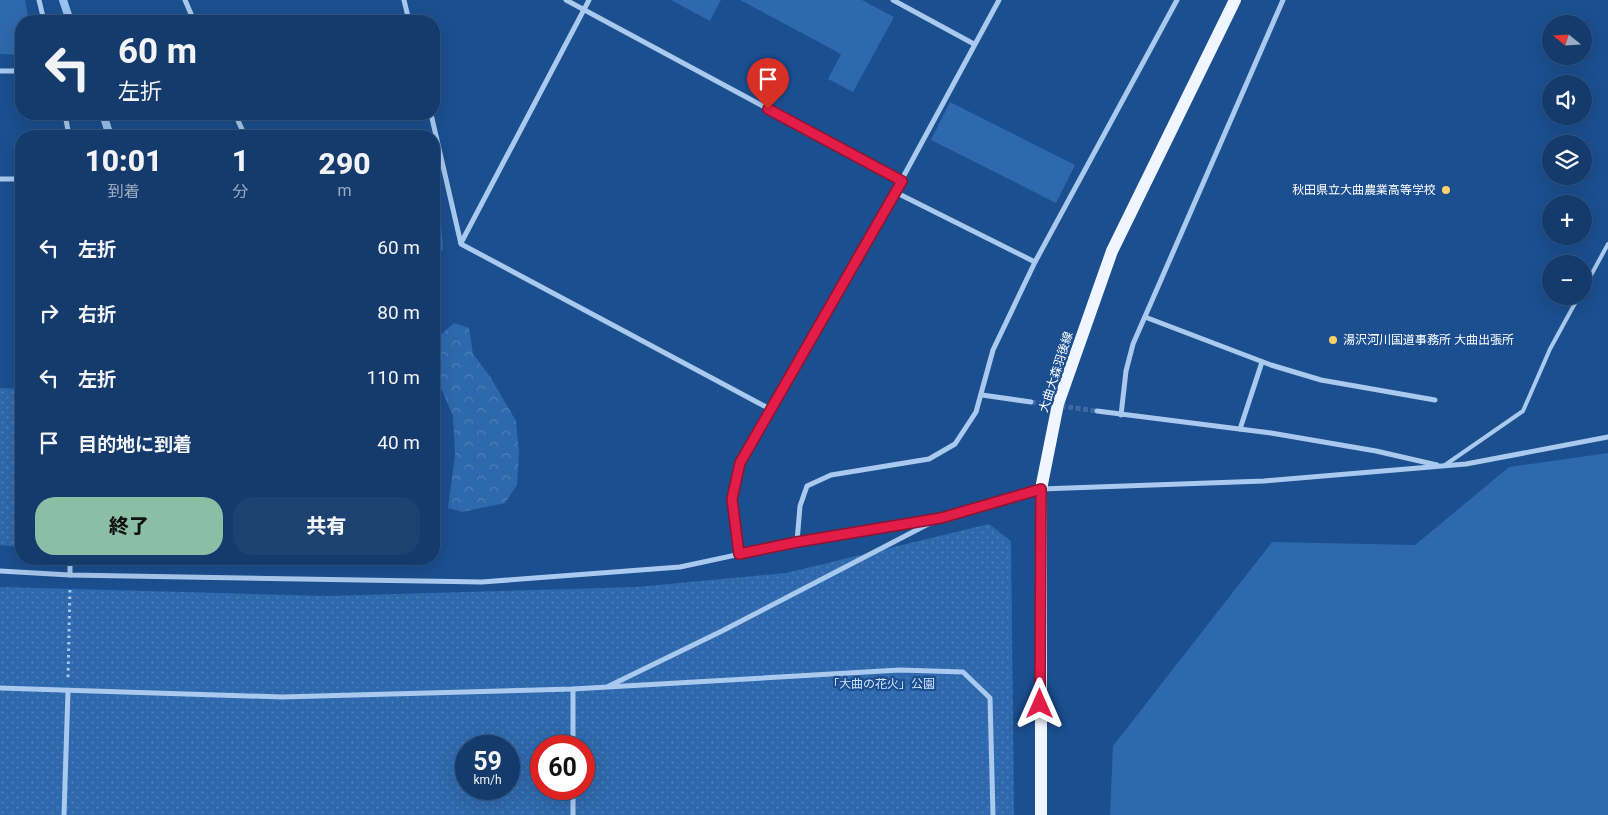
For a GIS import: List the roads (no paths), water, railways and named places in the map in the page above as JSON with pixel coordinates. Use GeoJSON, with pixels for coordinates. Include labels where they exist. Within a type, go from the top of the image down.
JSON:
{"type":"FeatureCollection","features":[{"type":"Feature","properties":{"kind":"main road","name":"大曲大森羽後線"},"geometry":{"type":"LineString","coordinates":[[1041,815],[1041,489],[1058,404],[1112,250],[1235,0]]}},
{"type":"Feature","properties":{"kind":"street"},"geometry":{"type":"LineString","coordinates":[[39,0],[43,15]]}},
{"type":"Feature","properties":{"kind":"street"},"geometry":{"type":"LineString","coordinates":[[185,0],[191,15]]}},
{"type":"Feature","properties":{"kind":"street"},"geometry":{"type":"LineString","coordinates":[[404,0],[408,15]]}},
{"type":"Feature","properties":{"kind":"street"},"geometry":{"type":"LineString","coordinates":[[566,0],[902,181]]}},
{"type":"Feature","properties":{"kind":"street"},"geometry":{"type":"LineString","coordinates":[[461,244],[589,0]]}},
{"type":"Feature","properties":{"kind":"street"},"geometry":{"type":"LineString","coordinates":[[893,0],[974,44]]}},
{"type":"Feature","properties":{"kind":"street"},"geometry":{"type":"LineString","coordinates":[[739,554],[732,499],[740,463],[902,181],[974,44],[1000,0]]}},
{"type":"Feature","properties":{"kind":"street"},"geometry":{"type":"LineString","coordinates":[[797,542],[800,506],[807,486],[831,475],[929,459],[955,444],[976,412],[993,350],[1035,262],[1177,0]]}},
{"type":"Feature","properties":{"kind":"street"},"geometry":{"type":"LineString","coordinates":[[1121,415],[1126,371],[1134,344],[1283,0]]}},
{"type":"Feature","properties":{"kind":"street"},"geometry":{"type":"LineString","coordinates":[[0,71],[15,71]]}},
{"type":"Feature","properties":{"kind":"street"},"geometry":{"type":"LineString","coordinates":[[440,153],[461,244],[770,409]]}},
{"type":"Feature","properties":{"kind":"street"},"geometry":{"type":"LineString","coordinates":[[0,179],[15,179]]}},
{"type":"Feature","properties":{"kind":"street"},"geometry":{"type":"LineString","coordinates":[[895,192],[1035,262]]}},
{"type":"Feature","properties":{"kind":"street"},"geometry":{"type":"LineString","coordinates":[[1145,317],[1262,362],[1321,380],[1435,400]]}},
{"type":"Feature","properties":{"kind":"street"},"geometry":{"type":"LineString","coordinates":[[1240,429],[1262,362]]}},
{"type":"Feature","properties":{"kind":"street"},"geometry":{"type":"LineString","coordinates":[[982,394],[1031,402]]}},
{"type":"Feature","properties":{"kind":"street"},"geometry":{"type":"LineString","coordinates":[[1096,412],[1271,433],[1376,451],[1443,466]]}},
{"type":"Feature","properties":{"kind":"street"},"geometry":{"type":"LineString","coordinates":[[0,571],[70,575],[482,582],[680,567],[797,542],[941,518],[1041,489],[1264,481],[1466,464],[1608,437]]}},
{"type":"Feature","properties":{"kind":"street"},"geometry":{"type":"LineString","coordinates":[[606,687],[722,631],[941,518]]}},
{"type":"Feature","properties":{"kind":"street"},"geometry":{"type":"LineString","coordinates":[[70,565],[70,575]]}},
{"type":"Feature","properties":{"kind":"street"},"geometry":{"type":"LineString","coordinates":[[0,688],[282,697],[573,689],[900,670],[963,672],[990,698],[993,815]]}},
{"type":"Feature","properties":{"kind":"street"},"geometry":{"type":"LineString","coordinates":[[573,689],[573,735]]}},
{"type":"Feature","properties":{"kind":"street"},"geometry":{"type":"LineString","coordinates":[[64,815],[68,690]]}},
{"type":"Feature","properties":{"kind":"street"},"geometry":{"type":"LineString","coordinates":[[573,800],[573,815]]}},
{"type":"Feature","properties":{"kind":"lane"},"geometry":{"type":"LineString","coordinates":[[1592,273],[1608,244]]}},
{"type":"Feature","properties":{"kind":"lane"},"geometry":{"type":"LineString","coordinates":[[1443,466],[1523,411],[1550,349],[1574,305]]}},
{"type":"Feature","properties":{"kind":"waterway"},"geometry":{"type":"LineString","coordinates":[[63,0],[68,15]]}},
{"type":"Feature","properties":{"kind":"waterway"},"geometry":{"type":"LineString","coordinates":[[105,120],[108,130]]}},
{"type":"Feature","properties":{"kind":"tunnel"},"geometry":{"type":"LineString","coordinates":[[1031,402],[1097,411]]}},
{"type":"Feature","properties":{"kind":"place","name":"秋田県立大曲農業高等学校"},"geometry":{"type":"Point","coordinates":[1446,190]}},
{"type":"Feature","properties":{"kind":"place","name":"湯沢河川国道事務所 大曲出張所"},"geometry":{"type":"Point","coordinates":[1333,340]}},
{"type":"Feature","properties":{"kind":"park label","name":"「大曲の花火」公園"},"geometry":{"type":"Point","coordinates":[881,684]}}]}
